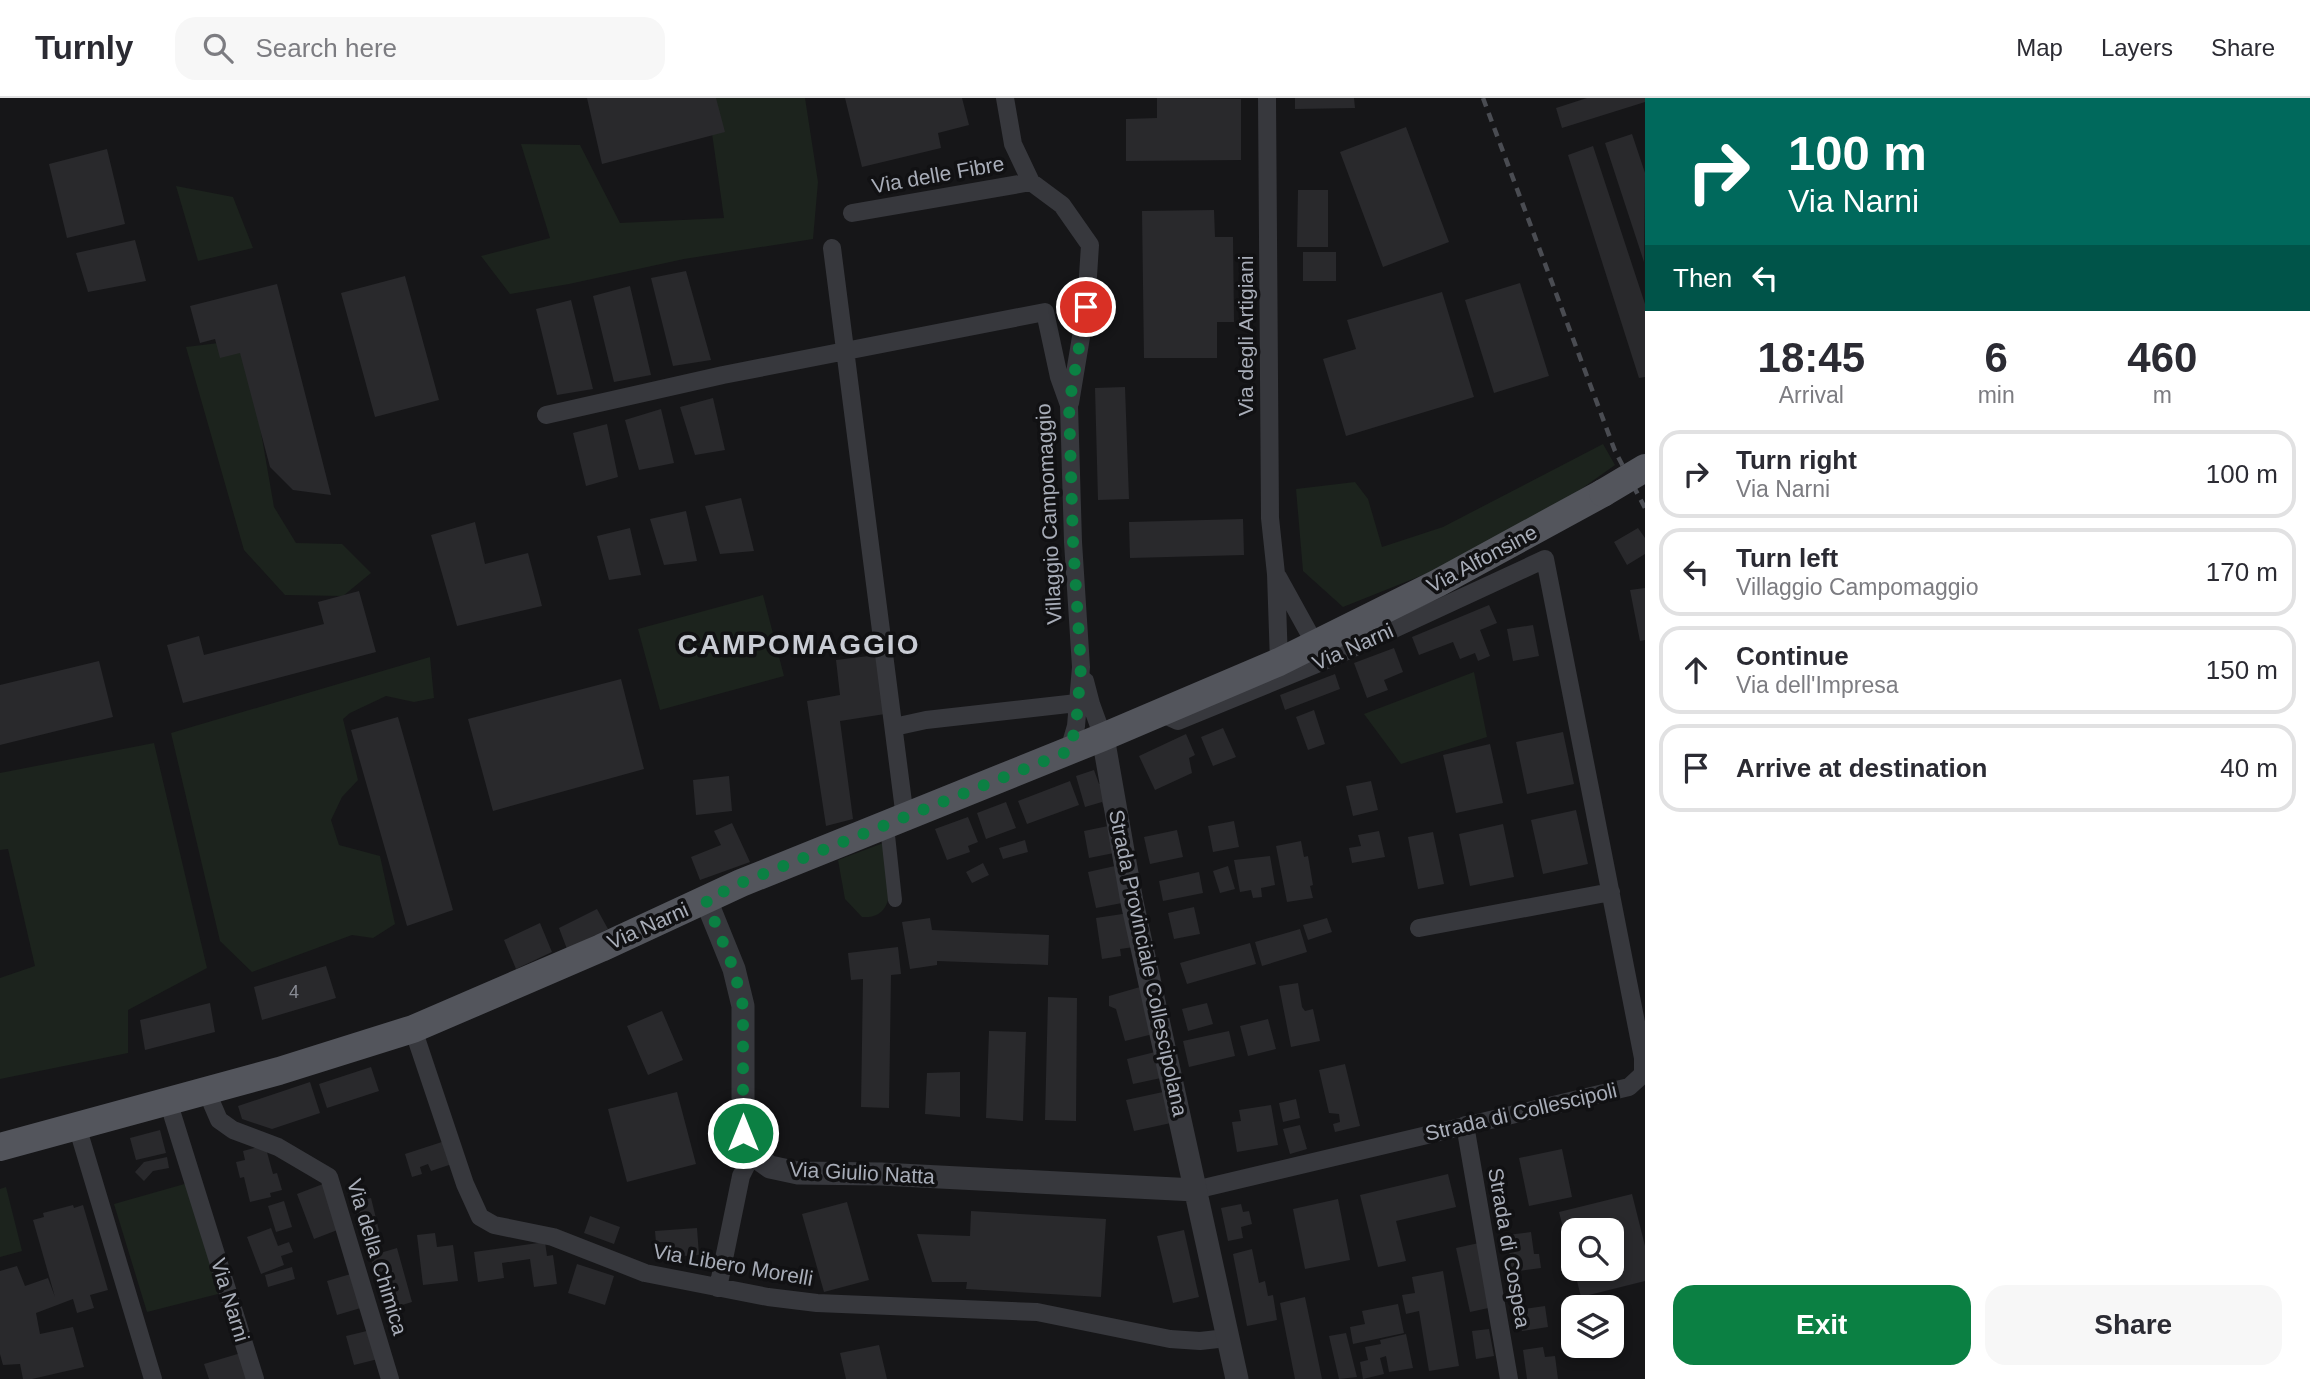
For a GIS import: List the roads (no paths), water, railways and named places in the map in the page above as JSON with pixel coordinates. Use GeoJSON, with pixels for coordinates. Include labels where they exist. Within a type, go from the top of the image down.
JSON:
{"type":"FeatureCollection","features":[{"type":"Feature","properties":{"kind":"main road","name":"Via Alfonsine"},"geometry":{"type":"LineString","coordinates":[[1315,644],[1438,583],[1645,468]]}},
{"type":"Feature","properties":{"kind":"main road","name":"Via Narni"},"geometry":{"type":"LineString","coordinates":[[0,1147],[341,1052],[413,1029],[741,883],[1103,737],[1315,644]]}},
{"type":"Feature","properties":{"kind":"street"},"geometry":{"type":"LineString","coordinates":[[1005,98],[1013,144],[1031,182],[1062,205],[1090,245],[1086,307],[1069,405]]}},
{"type":"Feature","properties":{"kind":"street","name":"Via degli Artigiani"},"geometry":{"type":"LineString","coordinates":[[1267,98],[1270,518],[1276,574],[1279,662]]}},
{"type":"Feature","properties":{"kind":"street","name":"Via delle Fibre"},"geometry":{"type":"LineString","coordinates":[[852,213],[1031,182]]}},
{"type":"Feature","properties":{"kind":"street"},"geometry":{"type":"LineString","coordinates":[[832,248],[894,727],[895,900]]}},
{"type":"Feature","properties":{"kind":"street","name":"Villaggio Campomaggio"},"geometry":{"type":"LineString","coordinates":[[546,415],[723,375],[1045,312],[1059,377],[1069,405],[1073,542],[1081,667],[1076,726],[1069,751]]}},
{"type":"Feature","properties":{"kind":"street","name":"Via Narni"},"geometry":{"type":"LineString","coordinates":[[1158,712],[1178,721],[1329,659],[1545,559]]}},
{"type":"Feature","properties":{"kind":"street","name":"Strada di Collescipoli"},"geometry":{"type":"LineString","coordinates":[[1195,1190],[1629,1087],[1643,1074],[1643,1058],[1545,559]]}},
{"type":"Feature","properties":{"kind":"street","name":"Via degli Artigiani"},"geometry":{"type":"LineString","coordinates":[[1276,574],[1315,644]]}},
{"type":"Feature","properties":{"kind":"street","name":"Villaggio Campomaggio"},"geometry":{"type":"LineString","coordinates":[[1081,667],[1103,737]]}},
{"type":"Feature","properties":{"kind":"street"},"geometry":{"type":"LineString","coordinates":[[894,727],[926,720],[1077,703]]}},
{"type":"Feature","properties":{"kind":"street","name":"Strada Provinciale Collescipolana"},"geometry":{"type":"LineString","coordinates":[[1103,737],[1132,902],[1195,1190]]}},
{"type":"Feature","properties":{"kind":"street"},"geometry":{"type":"LineString","coordinates":[[1419,928],[1611,892]]}},
{"type":"Feature","properties":{"kind":"street"},"geometry":{"type":"LineString","coordinates":[[706,900],[734,970],[743,1006],[743,1133],[752,1154],[741,1176],[718,1287]]}},
{"type":"Feature","properties":{"kind":"street","name":"Via Libero Morelli"},"geometry":{"type":"LineString","coordinates":[[413,1029],[448,1139],[480,1217],[494,1225],[553,1237],[645,1273],[768,1297],[817,1303],[1037,1312],[1170,1339],[1227,1338]]}},
{"type":"Feature","properties":{"kind":"street","name":"Via della Chimica"},"geometry":{"type":"LineString","coordinates":[[206,1090],[219,1120],[233,1129],[278,1147],[329,1177],[390,1379]]}},
{"type":"Feature","properties":{"kind":"street","name":"Via Narni"},"geometry":{"type":"LineString","coordinates":[[168,1101],[255,1379]]}},
{"type":"Feature","properties":{"kind":"street","name":"Strada di Cospea"},"geometry":{"type":"LineString","coordinates":[[1465,1125],[1510,1379]]}},
{"type":"Feature","properties":{"kind":"street"},"geometry":{"type":"LineString","coordinates":[[78,1126],[153,1379]]}},
{"type":"Feature","properties":{"kind":"street","name":"Via Giulio Natta"},"geometry":{"type":"LineString","coordinates":[[752,1154],[770,1167],[798,1173],[881,1174],[1195,1190]]}},
{"type":"Feature","properties":{"kind":"street"},"geometry":{"type":"LineString","coordinates":[[1195,1190],[1237,1379]]}},
{"type":"Feature","properties":{"kind":"railway"},"geometry":{"type":"LineString","coordinates":[[1483,98],[1615,451],[1645,508]]}},
{"type":"Feature","properties":{"kind":"district","name":"CAMPOMAGGIO"},"geometry":{"type":"Point","coordinates":[799,644]}}]}
